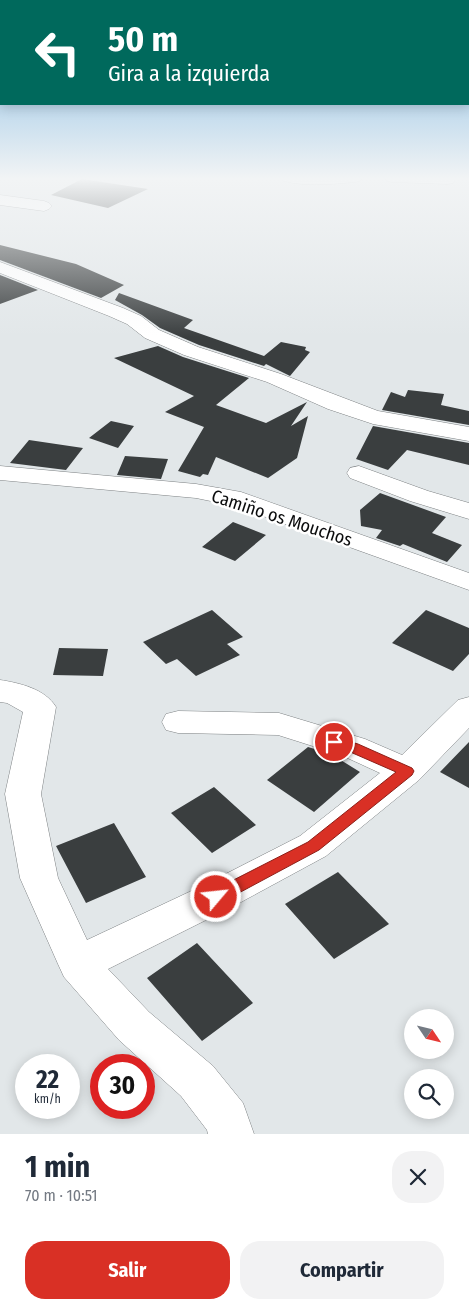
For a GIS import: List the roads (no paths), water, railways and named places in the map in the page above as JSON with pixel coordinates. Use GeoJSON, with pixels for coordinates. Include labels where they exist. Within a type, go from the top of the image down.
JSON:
{"type":"FeatureCollection","features":[{"type":"Feature","properties":{"kind":"street"},"geometry":{"type":"LineString","coordinates":[[0,267],[116,312],[134,320],[152,334],[191,351],[274,378],[336,404],[373,417],[469,434]]}},
{"type":"Feature","properties":{"kind":"street","name":"Camiño os Mouchos"},"geometry":{"type":"LineString","coordinates":[[0,473],[196,491],[241,500],[469,582]]}},
{"type":"Feature","properties":{"kind":"street"},"geometry":{"type":"LineString","coordinates":[[359,473],[418,496],[469,511]]}},
{"type":"Feature","properties":{"kind":"street"},"geometry":{"type":"LineString","coordinates":[[0,691],[14,693],[40,707],[23,794],[39,878],[78,964],[134,1026],[197,1081],[227,1120],[230,1134]]}},
{"type":"Feature","properties":{"kind":"street"},"geometry":{"type":"LineString","coordinates":[[78,964],[216,897],[313,846],[407,771],[469,708]]}},
{"type":"Feature","properties":{"kind":"street"},"geometry":{"type":"LineString","coordinates":[[178,722],[278,724],[353,747],[407,771]]}}]}
